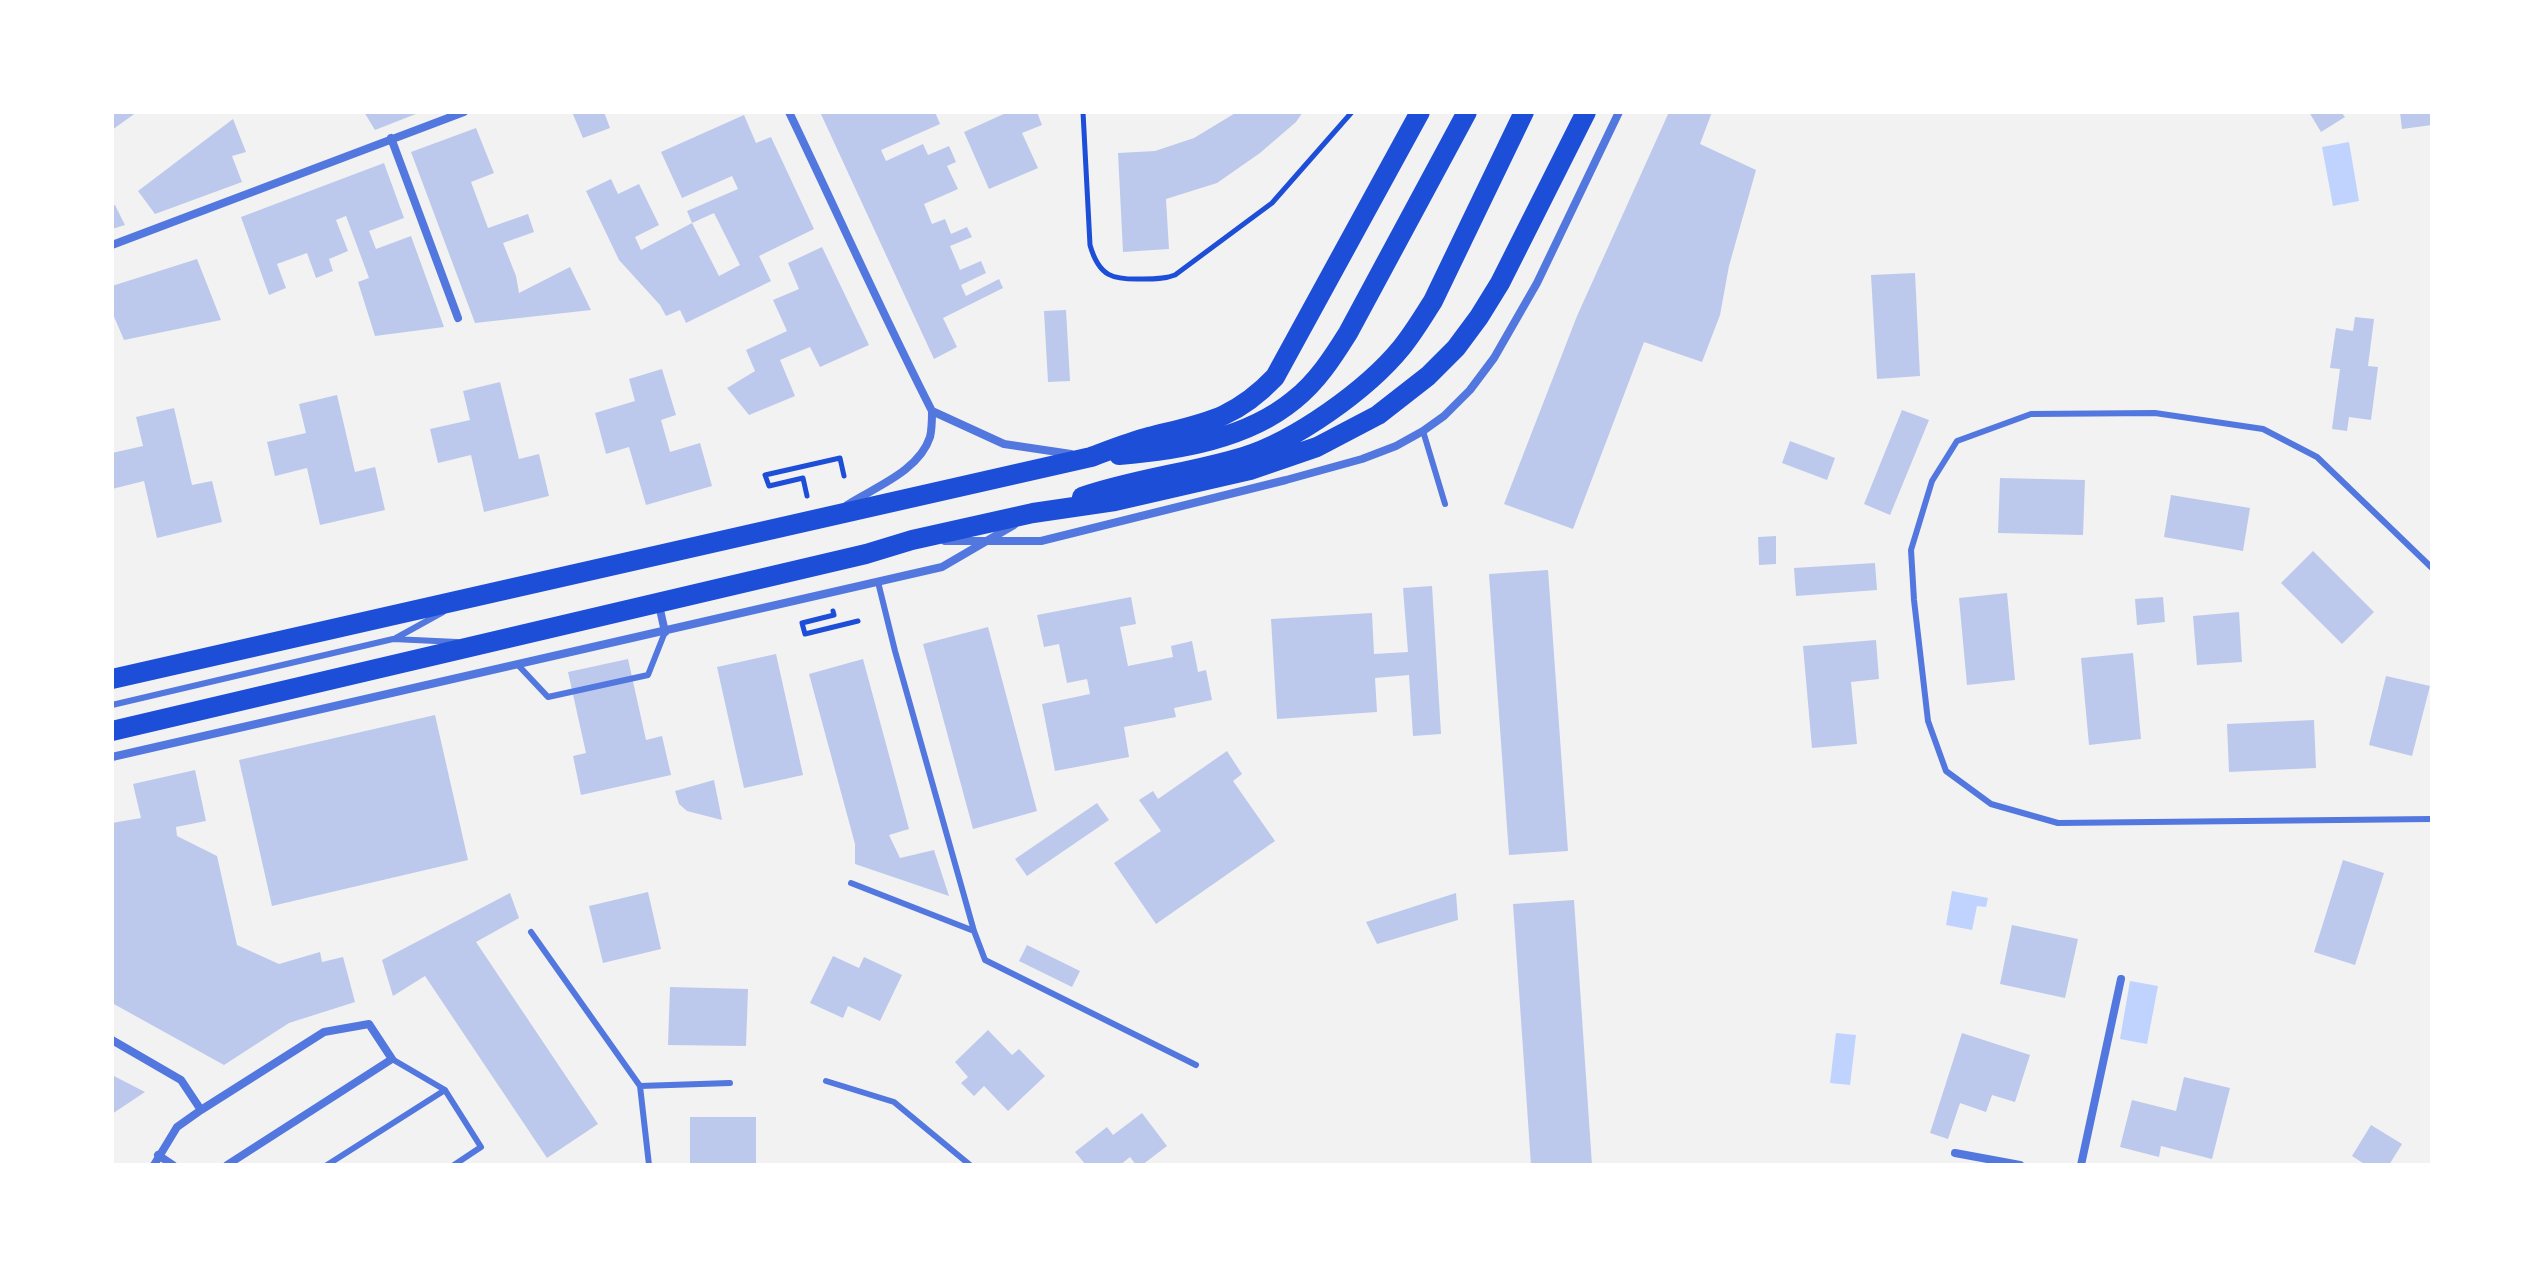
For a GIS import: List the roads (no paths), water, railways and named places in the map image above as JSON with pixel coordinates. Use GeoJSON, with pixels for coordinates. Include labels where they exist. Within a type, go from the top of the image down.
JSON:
{"type":"FeatureCollection","features":[{"type":"Feature","properties":{"kind":"main road"},"geometry":{"type":"LineString","coordinates":[[112,679],[1091,457],[1146,438],[1209,423],[1245,404],[1275,377],[1420,112]]}},
{"type":"Feature","properties":{"kind":"main road"},"geometry":{"type":"LineString","coordinates":[[1091,457],[1147,452],[1230,435],[1254,425],[1293,401],[1312,384],[1332,359],[1467,112]]}},
{"type":"Feature","properties":{"kind":"main road"},"geometry":{"type":"LineString","coordinates":[[1033,513],[1112,487],[1243,457],[1277,444],[1299,432],[1359,388],[1401,348],[1433,301],[1524,112]]}},
{"type":"Feature","properties":{"kind":"main road"},"geometry":{"type":"LineString","coordinates":[[112,731],[851,558],[912,540],[1033,513],[1115,501],[1286,459],[1349,432],[1400,400],[1456,348],[1500,283],[1586,112]]}},
{"type":"Feature","properties":{"kind":"street"},"geometry":{"type":"LineString","coordinates":[[112,245],[451,114],[464,112]]}},
{"type":"Feature","properties":{"kind":"street"},"geometry":{"type":"LineString","coordinates":[[789,112],[932,411],[930,436],[911,464],[894,478],[828,517]]}},
{"type":"Feature","properties":{"kind":"street"},"geometry":{"type":"LineString","coordinates":[[912,540],[1041,541],[1362,459],[1423,431],[1444,416],[1470,390],[1494,358],[1537,283],[1619,112]]}},
{"type":"Feature","properties":{"kind":"street"},"geometry":{"type":"LineString","coordinates":[[391,138],[458,318]]}},
{"type":"Feature","properties":{"kind":"street"},"geometry":{"type":"LineString","coordinates":[[932,411],[1004,444],[1091,457]]}},
{"type":"Feature","properties":{"kind":"street"},"geometry":{"type":"LineString","coordinates":[[112,757],[942,567],[1033,513]]}},
{"type":"Feature","properties":{"kind":"street"},"geometry":{"type":"LineString","coordinates":[[658,604],[665,632]]}},
{"type":"Feature","properties":{"kind":"street"},"geometry":{"type":"LineString","coordinates":[[2081,1165],[2121,979]]}},
{"type":"Feature","properties":{"kind":"street"},"geometry":{"type":"LineString","coordinates":[[154,1165],[177,1127],[201,1110],[324,1032],[369,1024],[392,1059],[227,1165]]}},
{"type":"Feature","properties":{"kind":"street"},"geometry":{"type":"LineString","coordinates":[[112,1040],[181,1080],[201,1110]]}},
{"type":"Feature","properties":{"kind":"street"},"geometry":{"type":"LineString","coordinates":[[1955,1153],[2020,1165]]}},
{"type":"Feature","properties":{"kind":"street"},"geometry":{"type":"LineString","coordinates":[[158,1155],[173,1165]]}},
{"type":"Feature","properties":{"kind":"lane"},"geometry":{"type":"LineString","coordinates":[[2432,568],[2317,457],[2263,429],[2155,413],[2031,414],[1957,441],[1932,481],[1911,550],[1928,721],[1946,771],[1991,804],[2058,823],[2432,819]]}},
{"type":"Feature","properties":{"kind":"lane"},"geometry":{"type":"LineString","coordinates":[[1423,431],[1445,504]]}},
{"type":"Feature","properties":{"kind":"lane"},"geometry":{"type":"LineString","coordinates":[[878,582],[974,931],[985,960],[1196,1065]]}},
{"type":"Feature","properties":{"kind":"lane"},"geometry":{"type":"LineString","coordinates":[[393,639],[469,597]]}},
{"type":"Feature","properties":{"kind":"lane"},"geometry":{"type":"LineString","coordinates":[[518,665],[548,697],[577,691],[648,675],[665,632]]}},
{"type":"Feature","properties":{"kind":"lane"},"geometry":{"type":"LineString","coordinates":[[112,705],[393,639],[487,643]]}},
{"type":"Feature","properties":{"kind":"lane"},"geometry":{"type":"LineString","coordinates":[[851,883],[974,931]]}},
{"type":"Feature","properties":{"kind":"lane"},"geometry":{"type":"LineString","coordinates":[[531,932],[640,1086],[649,1165]]}},
{"type":"Feature","properties":{"kind":"lane"},"geometry":{"type":"LineString","coordinates":[[392,1059],[445,1090],[481,1147],[454,1165]]}},
{"type":"Feature","properties":{"kind":"lane"},"geometry":{"type":"LineString","coordinates":[[826,1081],[894,1102],[970,1165]]}},
{"type":"Feature","properties":{"kind":"lane"},"geometry":{"type":"LineString","coordinates":[[640,1086],[730,1083]]}},
{"type":"Feature","properties":{"kind":"lane"},"geometry":{"type":"LineString","coordinates":[[327,1165],[445,1090]]}},
{"type":"Feature","properties":{"kind":"water"},"geometry":{"type":"Polygon","coordinates":[[[2349,142],[2359,201],[2333,206],[2322,147],[2349,142]]]}},
{"type":"Feature","properties":{"kind":"water"},"geometry":{"type":"Polygon","coordinates":[[[1952,891],[1988,898],[1986,907],[1977,906],[1972,930],[1946,925],[1952,891]]]}},
{"type":"Feature","properties":{"kind":"water"},"geometry":{"type":"Polygon","coordinates":[[[2130,981],[2158,986],[2147,1044],[2120,1039],[2130,981]]]}},
{"type":"Feature","properties":{"kind":"water"},"geometry":{"type":"Polygon","coordinates":[[[1836,1033],[1856,1035],[1850,1085],[1830,1083],[1836,1033]]]}}]}
